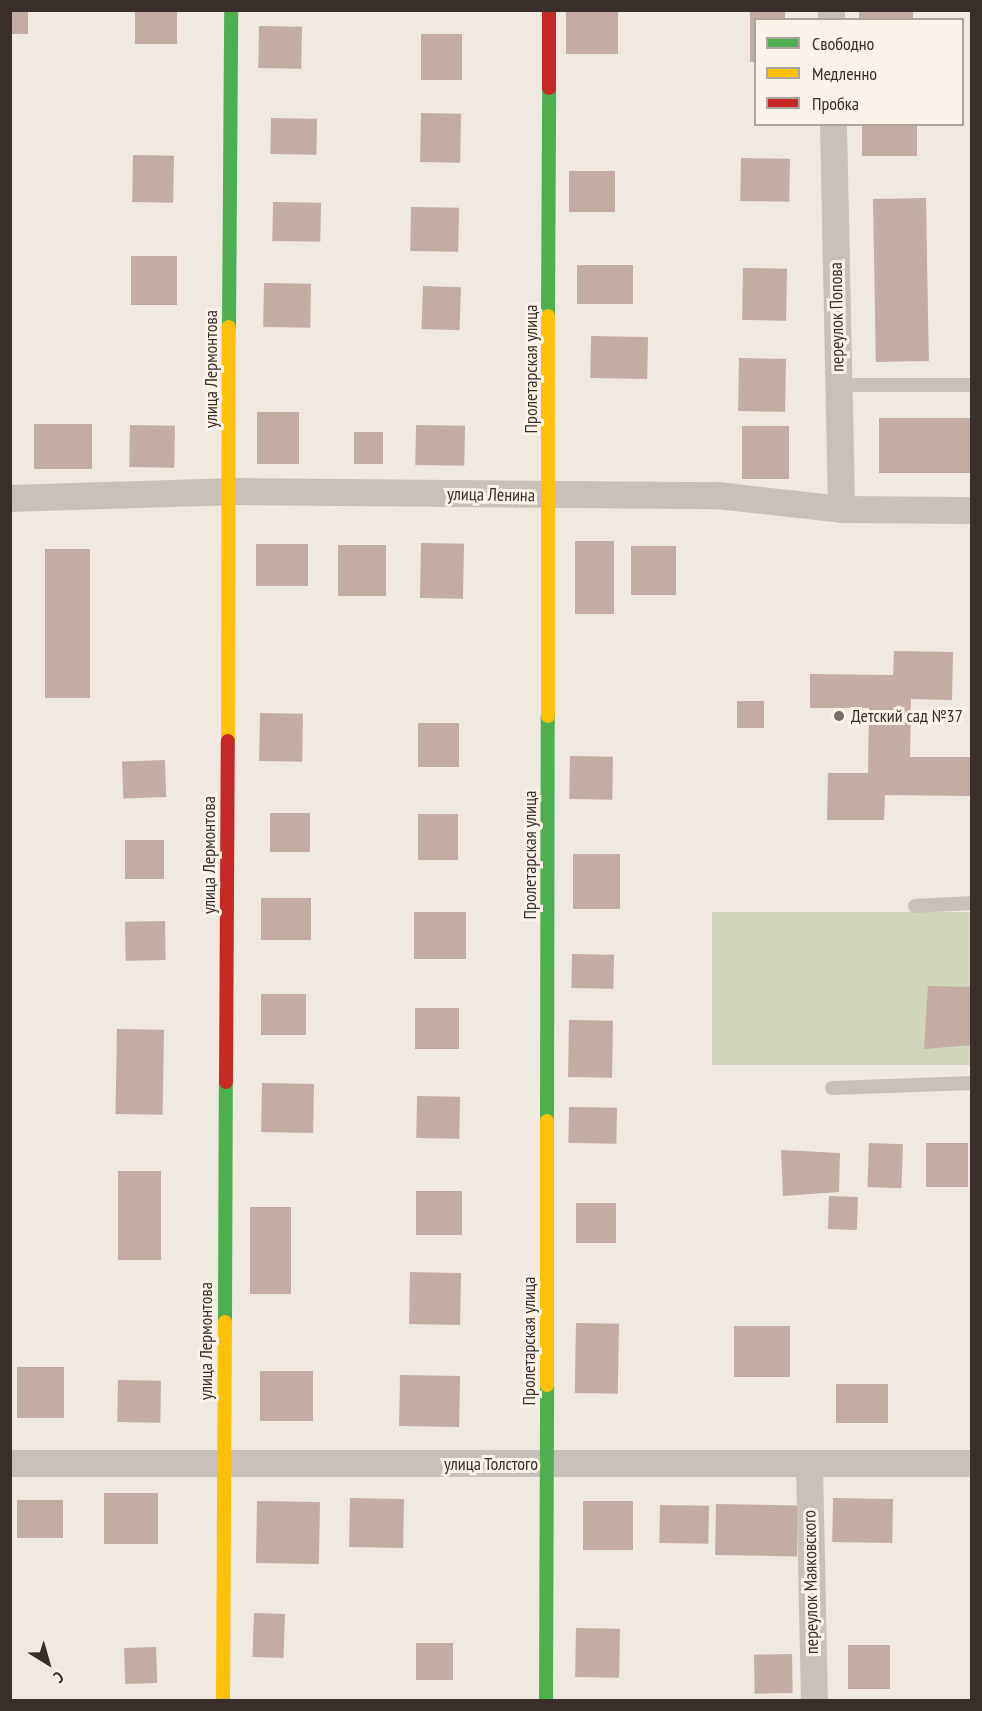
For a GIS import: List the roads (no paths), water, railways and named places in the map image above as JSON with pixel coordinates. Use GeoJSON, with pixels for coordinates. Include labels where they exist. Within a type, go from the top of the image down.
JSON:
{"type":"FeatureCollection","features":[{"type":"Feature","properties":{"kind":"street","name":"улица Лермонтова"},"geometry":{"type":"LineString","coordinates":[[223,1701],[231,10]]}},
{"type":"Feature","properties":{"kind":"street","name":"Пролетарская улица"},"geometry":{"type":"LineString","coordinates":[[546,1701],[549,10]]}},
{"type":"Feature","properties":{"kind":"street","name":"переулок Попова"},"geometry":{"type":"LineString","coordinates":[[833,126],[841,509]]}},
{"type":"Feature","properties":{"kind":"street","name":"улица Ленина"},"geometry":{"type":"LineString","coordinates":[[10,498],[228,491],[548,496],[717,495],[841,509],[972,510]]}},
{"type":"Feature","properties":{"kind":"street","name":"улица Толстого"},"geometry":{"type":"LineString","coordinates":[[10,1463],[972,1463]]}},
{"type":"Feature","properties":{"kind":"street","name":"переулок Маяковского"},"geometry":{"type":"LineString","coordinates":[[808,1464],[814,1701]]}},
{"type":"Feature","properties":{"kind":"lane"},"geometry":{"type":"LineString","coordinates":[[839,385],[972,385]]}},
{"type":"Feature","properties":{"kind":"lane"},"geometry":{"type":"LineString","coordinates":[[915,906],[972,903]]}},
{"type":"Feature","properties":{"kind":"lane"},"geometry":{"type":"LineString","coordinates":[[832,1088],[972,1083]]}},
{"type":"Feature","properties":{"kind":"place","name":"Детский сад №37"},"geometry":{"type":"Point","coordinates":[839,716]}}]}
